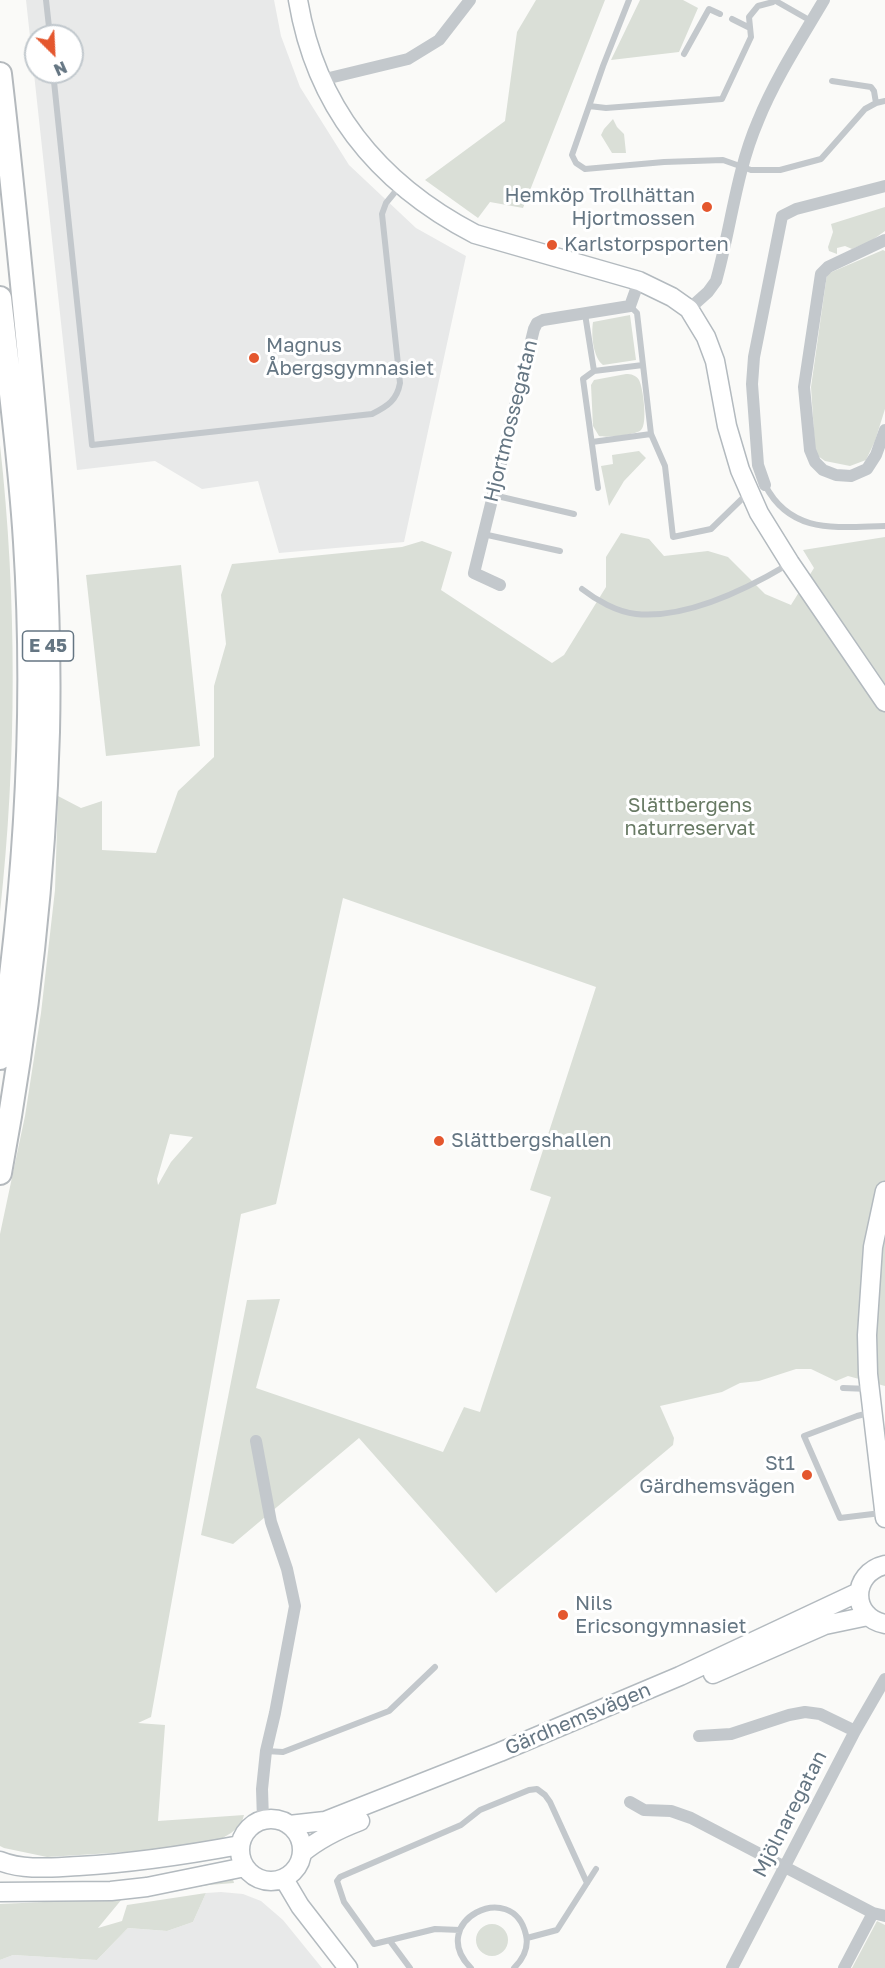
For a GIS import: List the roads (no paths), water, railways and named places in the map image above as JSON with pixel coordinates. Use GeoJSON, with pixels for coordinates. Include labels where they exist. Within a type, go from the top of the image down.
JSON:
{"type":"FeatureCollection","features":[{"type":"Feature","properties":{"kind":"highway","name":"E 45"},"geometry":{"type":"LineString","coordinates":[[0,74],[38,454],[48,624],[48,730],[40,879],[29,995],[0,1173]]}},
{"type":"Feature","properties":{"kind":"highway","name":"E 45"},"geometry":{"type":"LineString","coordinates":[[0,298],[26,543],[28,626],[25,816],[9,995],[0,1058]]}},
{"type":"Feature","properties":{"kind":"main road"},"geometry":{"type":"LineString","coordinates":[[298,0],[302,24],[321,80],[336,110],[360,144],[401,186],[450,221],[475,234],[639,281],[672,297],[689,309],[706,337],[715,361],[727,426],[740,470],[757,488],[759,513],[790,563],[885,702]]}},
{"type":"Feature","properties":{"kind":"main road"},"geometry":{"type":"LineString","coordinates":[[885,1191],[873,1247],[867,1332],[869,1389],[883,1480],[885,1518]]}},
{"type":"Feature","properties":{"kind":"main road","name":"Gärdhemsvägen"},"geometry":{"type":"LineString","coordinates":[[877,1620],[861,1605],[859,1592],[862,1581],[869,1572],[885,1565]]}},
{"type":"Feature","properties":{"kind":"main road","name":"Gärdhemsvägen"},"geometry":{"type":"LineString","coordinates":[[263,1820],[272,1819],[289,1825],[325,1821],[500,1752],[680,1676],[859,1592]]}},
{"type":"Feature","properties":{"kind":"main road","name":"Gärdhemsvägen"},"geometry":{"type":"LineString","coordinates":[[284,1879],[300,1864],[302,1853],[330,1833],[825,1625],[877,1620]]}},
{"type":"Feature","properties":{"kind":"main road"},"geometry":{"type":"LineString","coordinates":[[263,1820],[252,1825],[244,1834],[240,1845],[240,1857],[245,1868],[262,1880],[273,1882],[284,1879],[300,1906],[348,1968]]}},
{"type":"Feature","properties":{"kind":"main road"},"geometry":{"type":"LineString","coordinates":[[289,1825],[297,1832],[302,1842],[302,1853]]}},
{"type":"Feature","properties":{"kind":"main road"},"geometry":{"type":"LineString","coordinates":[[0,1861],[6,1864],[45,1868],[173,1857],[240,1845]]}},
{"type":"Feature","properties":{"kind":"main road"},"geometry":{"type":"LineString","coordinates":[[0,1892],[111,1891],[147,1887],[245,1868]]}},
{"type":"Feature","properties":{"kind":"street"},"geometry":{"type":"LineString","coordinates":[[321,80],[408,59],[439,40],[470,0]]}},
{"type":"Feature","properties":{"kind":"street"},"geometry":{"type":"LineString","coordinates":[[689,309],[708,292],[716,281],[743,167],[758,121],[796,45],[824,0]]}},
{"type":"Feature","properties":{"kind":"street"},"geometry":{"type":"LineString","coordinates":[[757,488],[753,366],[782,216],[796,209],[885,186]]}},
{"type":"Feature","properties":{"kind":"street"},"geometry":{"type":"LineString","coordinates":[[885,240],[828,267],[821,274],[804,387],[810,450],[815,462],[823,470],[836,475],[851,476],[867,469],[876,455],[885,430]]}},
{"type":"Feature","properties":{"kind":"street"},"geometry":{"type":"LineString","coordinates":[[630,306],[639,281]]}},
{"type":"Feature","properties":{"kind":"street","name":"Hjortmossegatan"},"geometry":{"type":"LineString","coordinates":[[500,585],[474,573],[534,329],[537,323],[543,320],[630,306]]}},
{"type":"Feature","properties":{"kind":"street"},"geometry":{"type":"LineString","coordinates":[[256,1441],[271,1522],[287,1569],[295,1606],[266,1750],[262,1789],[263,1820]]}},
{"type":"Feature","properties":{"kind":"street","name":"Mjölnaregatan"},"geometry":{"type":"LineString","coordinates":[[732,1968],[855,1731],[885,1679]]}},
{"type":"Feature","properties":{"kind":"street"},"geometry":{"type":"LineString","coordinates":[[699,1736],[731,1734],[805,1712],[820,1714],[855,1731]]}},
{"type":"Feature","properties":{"kind":"street"},"geometry":{"type":"LineString","coordinates":[[630,1802],[644,1810],[671,1811],[691,1818],[879,1914],[844,1968]]}},
{"type":"Feature","properties":{"kind":"lane"},"geometry":{"type":"LineString","coordinates":[[46,0],[49,24]]}},
{"type":"Feature","properties":{"kind":"lane"},"geometry":{"type":"LineString","coordinates":[[629,0],[572,155],[576,163],[585,169],[664,162],[723,160],[743,167],[767,171],[821,159],[865,109],[885,101]]}},
{"type":"Feature","properties":{"kind":"lane"},"geometry":{"type":"LineString","coordinates":[[589,106],[606,108],[722,99],[751,36],[749,17],[758,6],[774,1],[811,22]]}},
{"type":"Feature","properties":{"kind":"lane"},"geometry":{"type":"LineString","coordinates":[[684,54],[708,9],[720,14]]}},
{"type":"Feature","properties":{"kind":"lane"},"geometry":{"type":"LineString","coordinates":[[732,19],[750,28]]}},
{"type":"Feature","properties":{"kind":"lane"},"geometry":{"type":"LineString","coordinates":[[832,81],[871,87],[876,103]]}},
{"type":"Feature","properties":{"kind":"lane"},"geometry":{"type":"LineString","coordinates":[[54,84],[92,445],[372,414],[386,406],[397,396],[400,383],[382,214],[386,203],[401,186]]}},
{"type":"Feature","properties":{"kind":"lane"},"geometry":{"type":"LineString","coordinates":[[630,306],[637,313],[651,434],[665,466],[673,537],[711,529],[757,488],[771,496],[782,509],[800,521],[824,528],[885,526]]}},
{"type":"Feature","properties":{"kind":"lane"},"geometry":{"type":"LineString","coordinates":[[585,314],[594,371]]}},
{"type":"Feature","properties":{"kind":"lane"},"geometry":{"type":"LineString","coordinates":[[598,488],[583,380],[594,371],[643,364]]}},
{"type":"Feature","properties":{"kind":"lane"},"geometry":{"type":"LineString","coordinates":[[591,442],[651,434]]}},
{"type":"Feature","properties":{"kind":"lane"},"geometry":{"type":"LineString","coordinates":[[492,495],[574,514]]}},
{"type":"Feature","properties":{"kind":"lane"},"geometry":{"type":"LineString","coordinates":[[483,534],[560,552]]}},
{"type":"Feature","properties":{"kind":"lane"},"geometry":{"type":"LineString","coordinates":[[582,589],[602,603],[633,614],[664,614],[711,601],[748,587],[790,563]]}},
{"type":"Feature","properties":{"kind":"lane"},"geometry":{"type":"LineString","coordinates":[[843,1388],[869,1389]]}},
{"type":"Feature","properties":{"kind":"lane"},"geometry":{"type":"LineString","coordinates":[[873,1412],[804,1436],[840,1518],[885,1513]]}},
{"type":"Feature","properties":{"kind":"lane"},"geometry":{"type":"LineString","coordinates":[[266,1750],[283,1752],[390,1711],[435,1667]]}},
{"type":"Feature","properties":{"kind":"lane"},"geometry":{"type":"LineString","coordinates":[[460,1930],[435,1929],[374,1944],[344,1902],[337,1881],[340,1876],[461,1825],[480,1810],[529,1790],[537,1789],[550,1802],[587,1883]]}},
{"type":"Feature","properties":{"kind":"lane"},"geometry":{"type":"LineString","coordinates":[[527,1938],[557,1930],[596,1869]]}},
{"type":"Feature","properties":{"kind":"lane"},"geometry":{"type":"LineString","coordinates":[[471,1968],[459,1950],[460,1930],[474,1912],[497,1907],[518,1917],[524,1927],[527,1938],[526,1949],[522,1959],[514,1968]]}},
{"type":"Feature","properties":{"kind":"lane"},"geometry":{"type":"LineString","coordinates":[[390,1941],[410,1968]]}},
{"type":"Feature","properties":{"kind":"place","name":"Hemköp Trollhättan Hjortmossen"},"geometry":{"type":"Point","coordinates":[707,207]}},
{"type":"Feature","properties":{"kind":"place","name":"Karlstorpsporten"},"geometry":{"type":"Point","coordinates":[552,245]}},
{"type":"Feature","properties":{"kind":"place","name":"Magnus Åbergsgymnasiet"},"geometry":{"type":"Point","coordinates":[254,358]}},
{"type":"Feature","properties":{"kind":"place","name":"Slättbergshallen"},"geometry":{"type":"Point","coordinates":[439,1141]}},
{"type":"Feature","properties":{"kind":"place","name":"St1 Gärdhemsvägen"},"geometry":{"type":"Point","coordinates":[807,1475]}},
{"type":"Feature","properties":{"kind":"place","name":"Nils Ericsongymnasiet"},"geometry":{"type":"Point","coordinates":[563,1615]}},
{"type":"Feature","properties":{"kind":"park label","name":"Slättbergens naturreservat"},"geometry":{"type":"Point","coordinates":[690,818]}}]}
